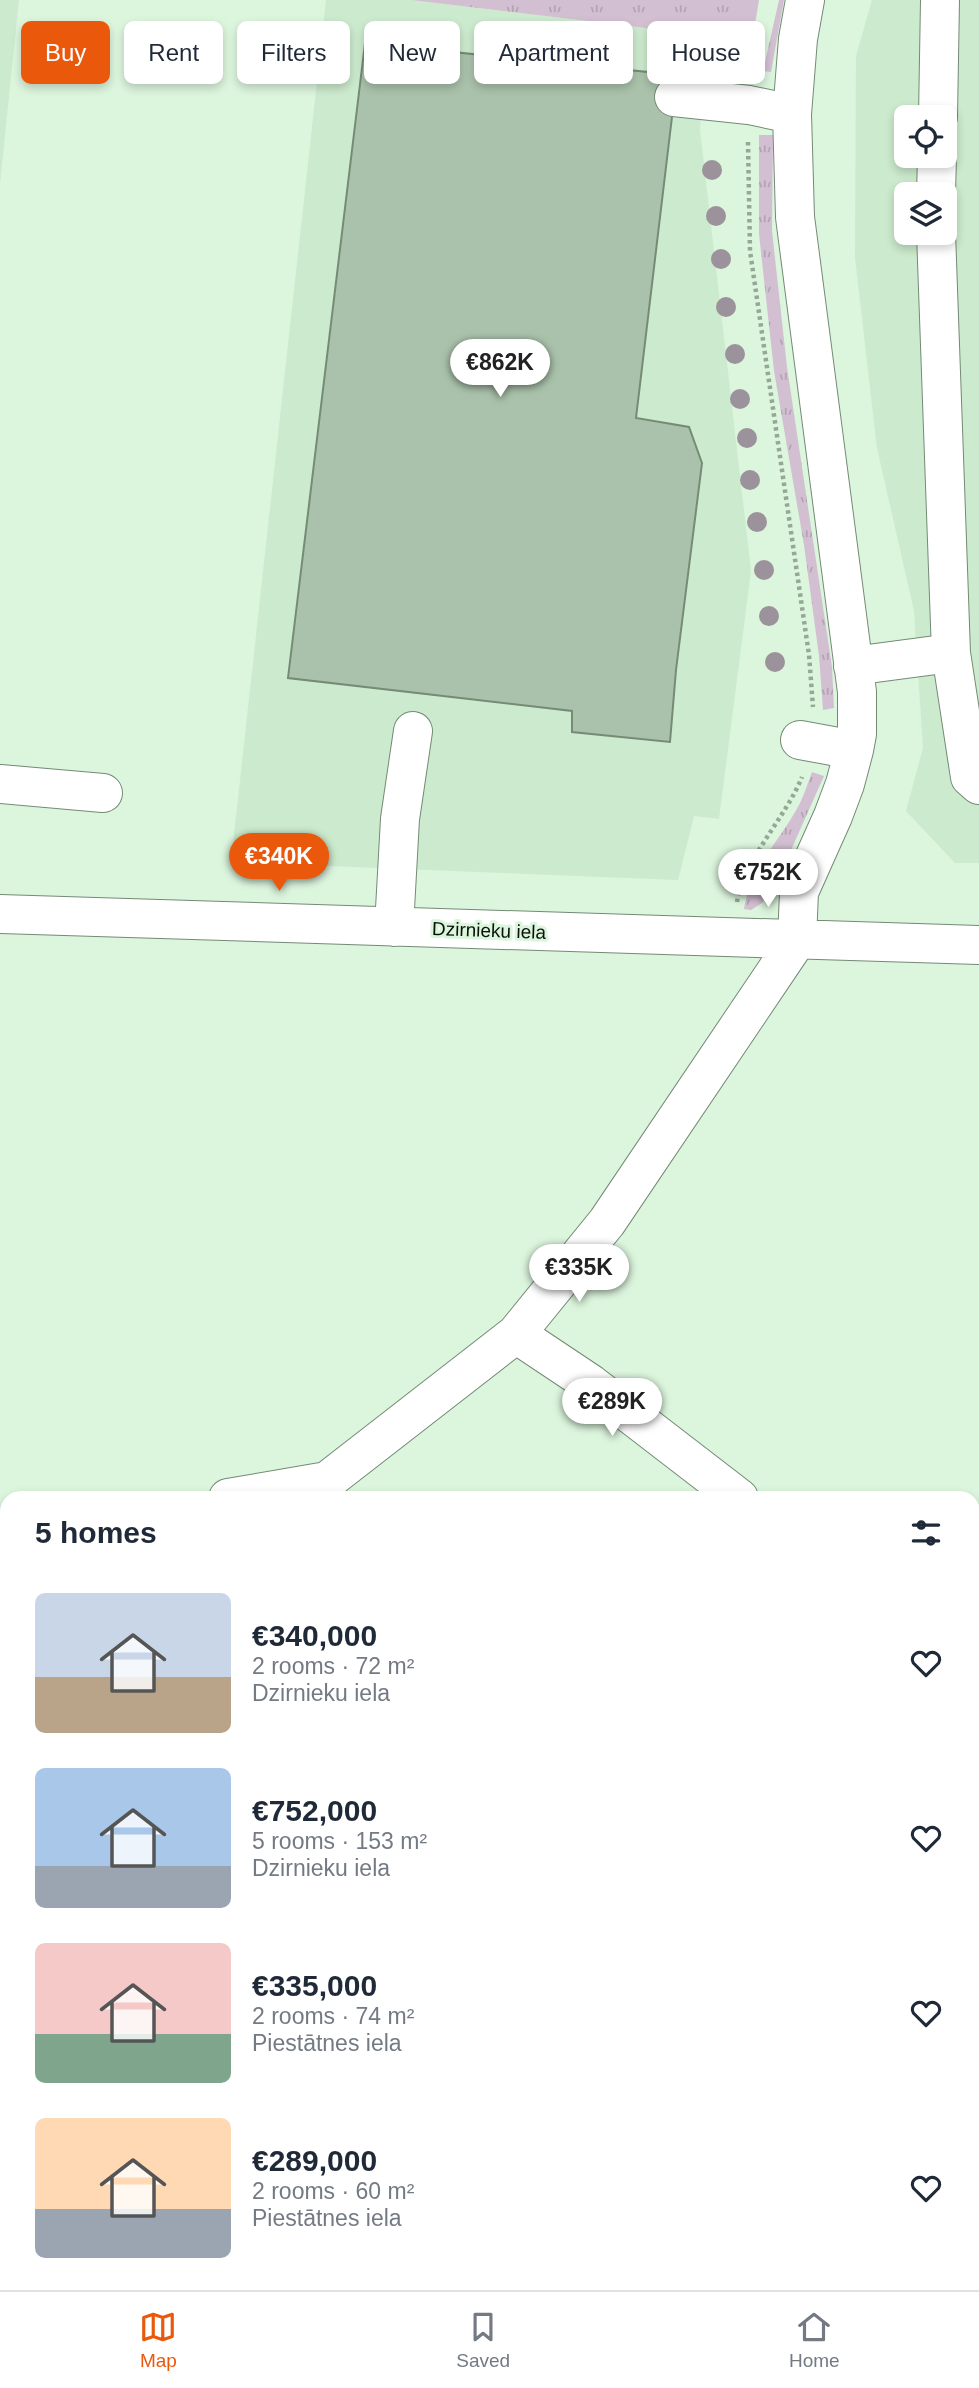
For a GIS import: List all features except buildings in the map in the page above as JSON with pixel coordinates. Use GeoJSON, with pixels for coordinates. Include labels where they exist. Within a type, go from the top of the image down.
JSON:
{"type":"FeatureCollection","features":[{"type":"Feature","properties":{"kind":"street"},"geometry":{"type":"LineString","coordinates":[[266,1491],[327,1480],[516,1334],[607,1222],[797,940],[799,892],[845,784],[857,734],[857,692],[795,217],[792,114],[798,39],[805,0]]}},
{"type":"Feature","properties":{"kind":"street"},"geometry":{"type":"LineString","coordinates":[[938,105],[940,0]]}},
{"type":"Feature","properties":{"kind":"street"},"geometry":{"type":"LineString","coordinates":[[674,97],[750,105],[792,114]]}},
{"type":"Feature","properties":{"kind":"street"},"geometry":{"type":"LineString","coordinates":[[936,245],[951,653],[970,777],[979,785]]}},
{"type":"Feature","properties":{"kind":"street"},"geometry":{"type":"LineString","coordinates":[[853,666],[951,653]]}},
{"type":"Feature","properties":{"kind":"street"},"geometry":{"type":"LineString","coordinates":[[394,927],[400,819],[413,731]]}},
{"type":"Feature","properties":{"kind":"street"},"geometry":{"type":"LineString","coordinates":[[805,741],[854,750]]}},
{"type":"Feature","properties":{"kind":"street"},"geometry":{"type":"LineString","coordinates":[[0,784],[103,793]]}},
{"type":"Feature","properties":{"kind":"street","name":"Dzirnieku iela"},"geometry":{"type":"LineString","coordinates":[[0,914],[979,945]]}},
{"type":"Feature","properties":{"kind":"street"},"geometry":{"type":"LineString","coordinates":[[516,1334],[591,1384],[730,1491]]}},
{"type":"Feature","properties":{"kind":"path"},"geometry":{"type":"LineString","coordinates":[[737,900],[741,881],[793,799],[805,768],[805,741],[814,723],[809,655],[750,251],[750,105]]}},
{"type":"Feature","properties":{"kind":"shaded area"},"geometry":{"type":"Polygon","coordinates":[[[0,0],[19,0],[0,183],[0,0]]]}},
{"type":"Feature","properties":{"kind":"shaded area"},"geometry":{"type":"Polygon","coordinates":[[[326,0],[411,0],[587,21],[474,21],[474,84],[633,84],[633,27],[647,28],[647,84],[703,84],[700,130],[751,571],[719,819],[694,816],[678,880],[231,862],[317,84],[350,84],[350,21],[324,21],[326,0]]]}},
{"type":"Feature","properties":{"kind":"shaded area"},"geometry":{"type":"Polygon","coordinates":[[[872,0],[979,0],[979,863],[955,863],[906,811],[923,748],[914,611],[877,448],[855,258],[856,56],[872,0]]]}},
{"type":"Feature","properties":{"kind":"green space"},"geometry":{"type":"Polygon","coordinates":[[[411,0],[759,0],[756,21],[647,21],[647,28],[633,27],[633,21],[587,21],[411,0]]]}},
{"type":"Feature","properties":{"kind":"green space"},"geometry":{"type":"Polygon","coordinates":[[[779,0],[784,0],[771,72],[765,71],[779,0]]]}},
{"type":"Feature","properties":{"kind":"green space"},"geometry":{"type":"Polygon","coordinates":[[[759,135],[773,135],[772,231],[787,367],[832,667],[834,708],[823,710],[819,656],[804,545],[774,371],[759,234],[759,135]]]}},
{"type":"Feature","properties":{"kind":"green space"},"geometry":{"type":"Polygon","coordinates":[[[812,772],[824,776],[775,886],[762,903],[751,910],[744,909],[753,880],[800,803],[812,772]]]}}]}
